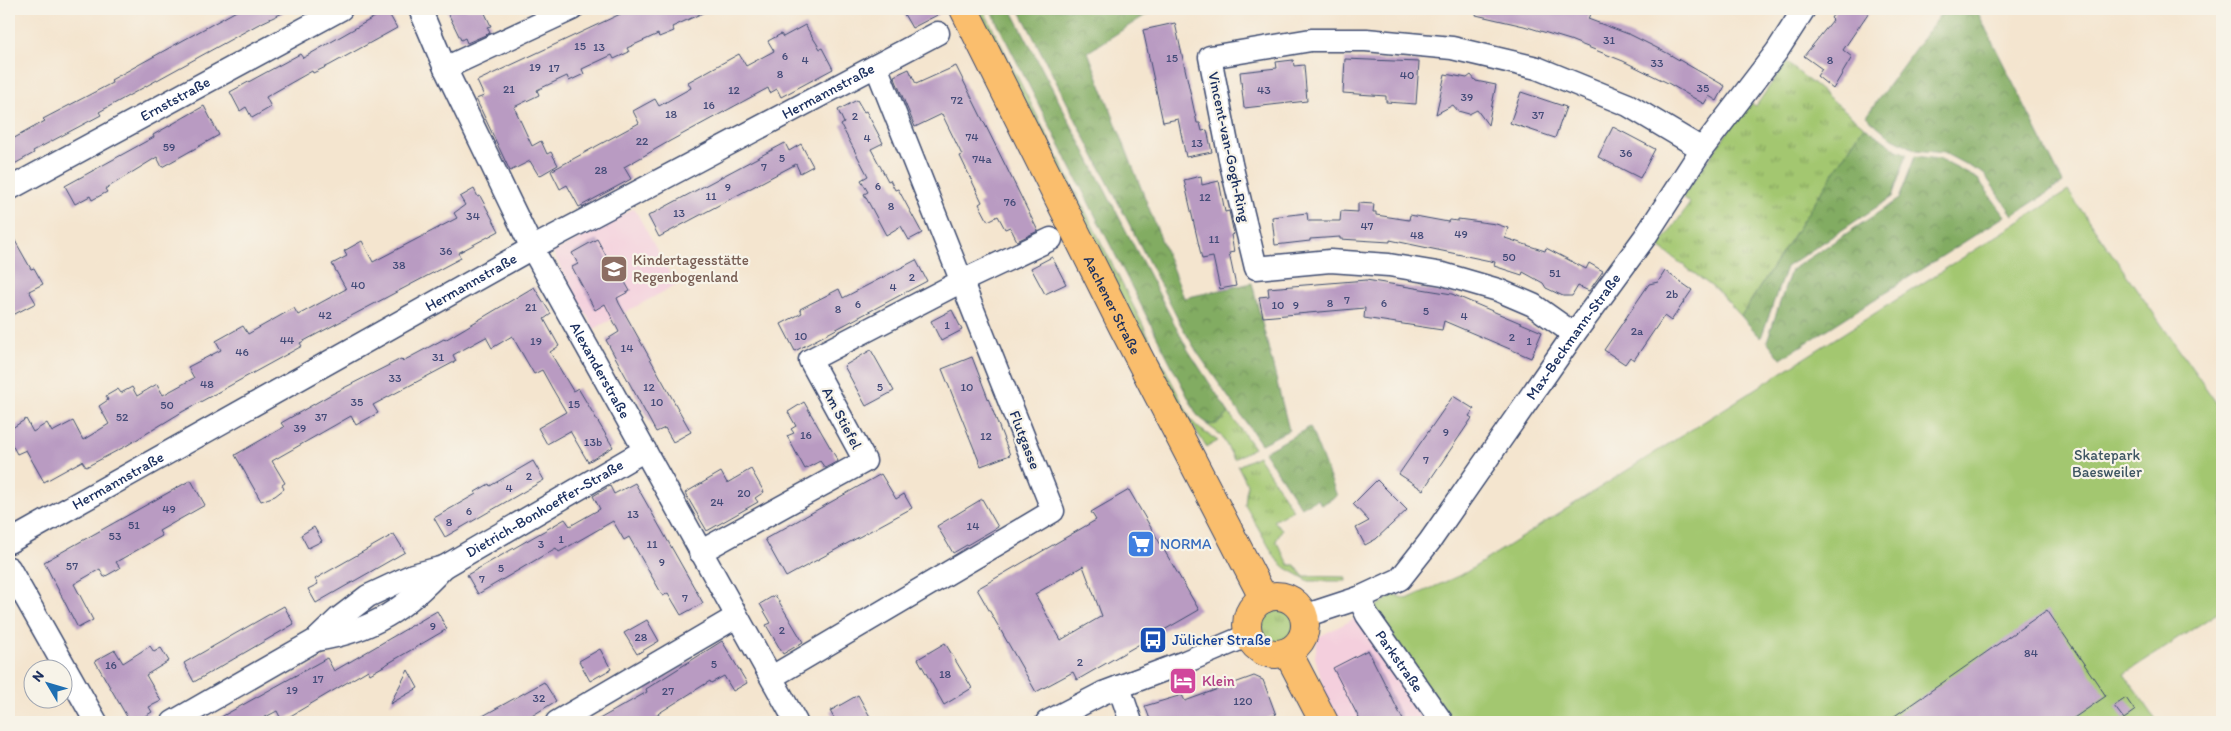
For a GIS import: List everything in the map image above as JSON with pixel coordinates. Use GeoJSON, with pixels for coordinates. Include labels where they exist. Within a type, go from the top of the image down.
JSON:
{"type":"FeatureCollection","features":[{"type":"Feature","properties":{"kind":"main road","name":"Aachener Straße"},"geometry":{"type":"LineString","coordinates":[[964,9],[1123,326],[1264,599]]}},
{"type":"Feature","properties":{"kind":"main road"},"geometry":{"type":"LineString","coordinates":[[1274,596],[1283,597],[1292,601],[1300,608],[1304,616],[1306,627],[1303,637],[1297,646],[1288,652],[1279,655],[1260,650],[1249,635],[1248,618],[1257,604],[1264,599],[1274,596]]}},
{"type":"Feature","properties":{"kind":"main road"},"geometry":{"type":"LineString","coordinates":[[1288,652],[1324,722]]}},
{"type":"Feature","properties":{"kind":"street","name":"Ernststraße"},"geometry":{"type":"LineString","coordinates":[[9,189],[340,9]]}},
{"type":"Feature","properties":{"kind":"street","name":"Alexanderstraße"},"geometry":{"type":"LineString","coordinates":[[420,9],[445,68],[532,248],[796,722]]}},
{"type":"Feature","properties":{"kind":"street"},"geometry":{"type":"LineString","coordinates":[[445,68],[572,9]]}},
{"type":"Feature","properties":{"kind":"street","name":"Max-Beckmann-Straße"},"geometry":{"type":"LineString","coordinates":[[1304,616],[1359,598],[1400,578],[1430,541],[1574,334],[1645,237],[1702,149],[1777,51],[1804,9]]}},
{"type":"Feature","properties":{"kind":"street","name":"Hermannstraße"},"geometry":{"type":"LineString","coordinates":[[9,542],[532,248],[938,33]]}},
{"type":"Feature","properties":{"kind":"street","name":"Vincent-van-Gogh-Ring"},"geometry":{"type":"LineString","coordinates":[[1574,334],[1533,305],[1498,290],[1443,274],[1390,266],[1330,261],[1256,268],[1210,58],[1310,40],[1366,40],[1452,48],[1537,68],[1628,105],[1702,149]]}},
{"type":"Feature","properties":{"kind":"street","name":"Flutgasse"},"geometry":{"type":"LineString","coordinates":[[772,677],[1053,511],[876,66]]}},
{"type":"Feature","properties":{"kind":"street"},"geometry":{"type":"LineString","coordinates":[[962,281],[1050,239]]}},
{"type":"Feature","properties":{"kind":"street","name":"Am Stiefel"},"geometry":{"type":"LineString","coordinates":[[700,552],[865,461],[810,360],[962,281]]}},
{"type":"Feature","properties":{"kind":"street","name":"Dietrich-Bonhoeffer-Straße"},"geometry":{"type":"LineString","coordinates":[[173,722],[316,640],[338,619],[368,596],[413,575],[444,567],[645,450]]}},
{"type":"Feature","properties":{"kind":"street"},"geometry":{"type":"LineString","coordinates":[[9,568],[96,722]]}},
{"type":"Feature","properties":{"kind":"street","name":"Parkstraße"},"geometry":{"type":"LineString","coordinates":[[1359,598],[1367,615],[1442,722]]}},
{"type":"Feature","properties":{"kind":"street"},"geometry":{"type":"LineString","coordinates":[[557,722],[736,617]]}},
{"type":"Feature","properties":{"kind":"street"},"geometry":{"type":"LineString","coordinates":[[1047,722],[1118,686],[1177,666],[1249,635]]}},
{"type":"Feature","properties":{"kind":"street"},"geometry":{"type":"LineString","coordinates":[[1118,686],[1131,722]]}},
{"type":"Feature","properties":{"kind":"shaded area","name":"Kindertagesstätte Regenbogenland"},"geometry":{"type":"Polygon","coordinates":[[[634,208],[676,285],[594,329],[553,253],[634,208]]]}},
{"type":"Feature","properties":{"kind":"shaded area"},"geometry":{"type":"Polygon","coordinates":[[[1356,618],[1428,722],[1339,722],[1326,697],[1315,657],[1318,637],[1356,618]]]}},
{"type":"Feature","properties":{"kind":"green space"},"geometry":{"type":"Polygon","coordinates":[[[976,9],[983,9],[1191,420],[1200,429],[1218,441],[1207,447],[1168,390],[976,9]]]}},
{"type":"Feature","properties":{"kind":"green space"},"geometry":{"type":"Polygon","coordinates":[[[990,9],[1011,9],[1188,350],[1229,413],[1217,423],[1206,423],[1197,415],[990,9]]]}},
{"type":"Feature","properties":{"kind":"green space"},"geometry":{"type":"Polygon","coordinates":[[[1019,9],[1155,9],[1088,52],[1184,298],[1252,283],[1289,430],[1261,444],[1197,352],[1181,325],[1019,9]]]}},
{"type":"Feature","properties":{"kind":"green space"},"geometry":{"type":"Polygon","coordinates":[[[1944,9],[1976,9],[2063,183],[2013,215],[1984,174],[1944,153],[1916,150],[1889,136],[1866,116],[1944,9]]]}},
{"type":"Feature","properties":{"kind":"green space"},"geometry":{"type":"Polygon","coordinates":[[[1786,62],[1864,126],[1741,316],[1719,292],[1659,247],[1690,203],[1682,197],[1749,102],[1756,106],[1786,62]]]}},
{"type":"Feature","properties":{"kind":"green space"},"geometry":{"type":"Polygon","coordinates":[[[1864,126],[1897,150],[1907,154],[1892,197],[1786,267],[1761,338],[1741,316],[1864,126]]]}},
{"type":"Feature","properties":{"kind":"green space"},"geometry":{"type":"Polygon","coordinates":[[[1915,156],[1939,159],[1978,179],[2005,216],[1781,359],[1767,341],[1791,270],[1899,199],[1915,156]]]}},
{"type":"Feature","properties":{"kind":"green space","name":"Skatepark Baesweiler"},"geometry":{"type":"Polygon","coordinates":[[[2068,191],[2222,411],[2222,610],[2124,674],[2158,722],[1452,722],[1372,609],[1393,595],[1407,599],[1465,573],[2068,191]]]}},
{"type":"Feature","properties":{"kind":"green space"},"geometry":{"type":"Polygon","coordinates":[[[1229,413],[1254,448],[1234,459],[1221,435],[1206,424],[1217,424],[1229,413]]]}},
{"type":"Feature","properties":{"kind":"green space"},"geometry":{"type":"Polygon","coordinates":[[[1310,427],[1337,496],[1321,505],[1318,499],[1301,507],[1264,452],[1310,427]]]}},
{"type":"Feature","properties":{"kind":"green space"},"geometry":{"type":"Polygon","coordinates":[[[1258,456],[1293,510],[1273,521],[1282,529],[1276,541],[1289,565],[1295,565],[1303,576],[1346,577],[1346,581],[1309,581],[1286,568],[1276,559],[1245,505],[1247,484],[1238,466],[1258,456]]]}},
{"type":"Feature","properties":{"kind":"green space"},"geometry":{"type":"Polygon","coordinates":[[[1279,603],[1286,606],[1292,612],[1295,623],[1294,631],[1286,640],[1279,643],[1271,643],[1264,640],[1256,631],[1255,619],[1258,612],[1267,604],[1279,603]]]}},
{"type":"Feature","properties":{"kind":"building"},"geometry":{"type":"Polygon","coordinates":[[[240,9],[291,9],[257,25],[99,112],[101,115],[33,151],[34,153],[9,167],[9,141],[45,121],[43,119],[112,83],[111,80],[240,9]]]}},
{"type":"Feature","properties":{"kind":"building"},"geometry":{"type":"Polygon","coordinates":[[[446,9],[483,9],[491,26],[487,27],[490,33],[467,43],[465,38],[461,40],[446,9]]]}},
{"type":"Feature","properties":{"kind":"building"},"geometry":{"type":"Polygon","coordinates":[[[631,9],[711,9],[672,27],[674,31],[659,37],[658,34],[627,48],[629,52],[614,59],[612,55],[582,69],[584,74],[569,81],[567,76],[537,90],[539,95],[514,107],[532,146],[541,141],[547,154],[551,152],[558,165],[539,176],[530,161],[510,171],[476,99],[484,96],[477,81],[631,9]]]}},
{"type":"Feature","properties":{"kind":"building"},"geometry":{"type":"Polygon","coordinates":[[[901,9],[949,9],[912,28],[901,9]]]}},
{"type":"Feature","properties":{"kind":"building"},"geometry":{"type":"Polygon","coordinates":[[[1477,9],[1592,9],[1588,19],[1631,35],[1725,86],[1717,101],[1709,96],[1704,104],[1668,83],[1623,61],[1570,40],[1524,26],[1476,15],[1477,9]]]}},
{"type":"Feature","properties":{"kind":"building"},"geometry":{"type":"Polygon","coordinates":[[[1837,9],[1871,9],[1843,50],[1852,57],[1833,89],[1817,76],[1822,69],[1804,56],[1833,20],[1831,18],[1837,9]]]}},
{"type":"Feature","properties":{"kind":"building"},"geometry":{"type":"Polygon","coordinates":[[[387,10],[397,28],[330,65],[313,73],[312,71],[266,97],[271,107],[252,118],[246,107],[240,111],[230,92],[300,54],[303,58],[387,10]]]}},
{"type":"Feature","properties":{"kind":"building"},"geometry":{"type":"Polygon","coordinates":[[[1175,23],[1197,123],[1200,123],[1202,131],[1207,130],[1212,152],[1186,157],[1178,119],[1163,122],[1143,30],[1175,23]]]}},
{"type":"Feature","properties":{"kind":"building"},"geometry":{"type":"Polygon","coordinates":[[[805,25],[820,49],[822,48],[833,69],[781,97],[777,89],[770,93],[768,88],[670,141],[624,167],[631,179],[579,207],[567,185],[560,189],[551,171],[639,123],[633,111],[655,99],[659,106],[691,88],[688,82],[739,54],[746,66],[774,51],[768,41],[781,34],[783,37],[805,25]]]}},
{"type":"Feature","properties":{"kind":"building"},"geometry":{"type":"Polygon","coordinates":[[[1345,59],[1419,62],[1416,104],[1386,102],[1386,96],[1343,93],[1345,59]]]}},
{"type":"Feature","properties":{"kind":"building"},"geometry":{"type":"Polygon","coordinates":[[[1293,60],[1294,66],[1304,65],[1307,101],[1244,108],[1240,72],[1277,68],[1276,62],[1293,60]]]}},
{"type":"Feature","properties":{"kind":"building"},"geometry":{"type":"Polygon","coordinates":[[[956,66],[1038,231],[1017,241],[1010,227],[1005,229],[998,216],[988,221],[979,204],[982,202],[960,156],[962,155],[942,114],[915,127],[894,76],[909,69],[916,84],[956,66]]]}},
{"type":"Feature","properties":{"kind":"building"},"geometry":{"type":"Polygon","coordinates":[[[1445,74],[1467,78],[1471,75],[1476,81],[1496,85],[1488,125],[1477,110],[1469,114],[1458,111],[1453,105],[1436,114],[1445,74]]]}},
{"type":"Feature","properties":{"kind":"building"},"geometry":{"type":"Polygon","coordinates":[[[1521,92],[1566,107],[1555,138],[1510,123],[1521,92]]]}},
{"type":"Feature","properties":{"kind":"building"},"geometry":{"type":"Polygon","coordinates":[[[857,100],[864,112],[866,111],[883,143],[871,149],[888,181],[890,180],[895,190],[898,189],[922,233],[909,240],[901,226],[886,235],[864,194],[868,192],[861,180],[868,176],[841,125],[844,123],[838,110],[857,100]]]}},
{"type":"Feature","properties":{"kind":"building"},"geometry":{"type":"Polygon","coordinates":[[[204,106],[219,135],[162,167],[157,157],[105,189],[107,192],[92,200],[90,196],[75,204],[65,186],[154,137],[153,135],[204,106]]]}},
{"type":"Feature","properties":{"kind":"building"},"geometry":{"type":"Polygon","coordinates":[[[1613,127],[1655,149],[1640,178],[1598,157],[1613,127]]]}},
{"type":"Feature","properties":{"kind":"building"},"geometry":{"type":"Polygon","coordinates":[[[785,143],[789,151],[801,144],[813,166],[800,173],[796,164],[659,237],[648,216],[785,143]]]}},
{"type":"Feature","properties":{"kind":"building"},"geometry":{"type":"Polygon","coordinates":[[[1201,176],[1202,185],[1219,181],[1225,212],[1229,211],[1234,234],[1231,235],[1234,252],[1229,253],[1236,286],[1220,289],[1213,257],[1202,259],[1184,180],[1201,176]]]}},
{"type":"Feature","properties":{"kind":"building"},"geometry":{"type":"Polygon","coordinates":[[[474,189],[478,197],[480,196],[499,231],[458,253],[461,258],[300,343],[302,346],[86,467],[82,461],[44,482],[26,450],[17,454],[9,439],[9,430],[26,419],[33,432],[47,423],[52,432],[73,421],[83,440],[109,424],[99,406],[108,400],[106,396],[118,389],[121,393],[132,387],[137,396],[157,384],[163,395],[194,378],[188,367],[221,350],[216,341],[243,326],[248,334],[294,308],[298,315],[346,289],[332,264],[347,256],[344,251],[362,241],[373,262],[457,218],[454,213],[465,205],[460,197],[474,189]]]}},
{"type":"Feature","properties":{"kind":"building"},"geometry":{"type":"Polygon","coordinates":[[[1358,203],[1374,204],[1373,212],[1376,212],[1376,215],[1409,220],[1410,215],[1448,222],[1449,220],[1458,221],[1458,219],[1496,224],[1508,228],[1505,238],[1545,251],[1546,248],[1586,269],[1589,263],[1603,271],[1589,291],[1578,286],[1572,296],[1563,296],[1546,288],[1543,283],[1523,272],[1522,275],[1494,266],[1495,262],[1390,240],[1390,242],[1340,239],[1340,237],[1310,239],[1310,241],[1275,245],[1272,217],[1307,213],[1308,221],[1340,221],[1341,211],[1358,212],[1358,203]]]}},
{"type":"Feature","properties":{"kind":"building"},"geometry":{"type":"Polygon","coordinates":[[[9,230],[31,269],[34,268],[43,284],[29,291],[36,303],[9,317],[9,230]]]}},
{"type":"Feature","properties":{"kind":"building"},"geometry":{"type":"Polygon","coordinates":[[[597,239],[615,272],[618,270],[630,291],[617,298],[619,303],[691,432],[673,442],[665,428],[656,432],[606,340],[619,332],[605,304],[595,310],[572,267],[578,264],[572,253],[597,239]]]}},
{"type":"Feature","properties":{"kind":"building"},"geometry":{"type":"Polygon","coordinates":[[[1052,257],[1066,284],[1045,294],[1031,268],[1052,257]]]}},
{"type":"Feature","properties":{"kind":"building"},"geometry":{"type":"Polygon","coordinates":[[[916,260],[927,281],[795,351],[781,324],[802,313],[800,309],[839,289],[843,298],[916,260]]]}},
{"type":"Feature","properties":{"kind":"building"},"geometry":{"type":"Polygon","coordinates":[[[1665,271],[1692,290],[1671,321],[1664,316],[1634,360],[1630,357],[1625,364],[1604,350],[1649,284],[1658,282],[1665,271]]]}},
{"type":"Feature","properties":{"kind":"building"},"geometry":{"type":"Polygon","coordinates":[[[1366,280],[1452,294],[1542,332],[1531,358],[1444,321],[1442,330],[1364,318],[1365,308],[1263,317],[1259,297],[1269,296],[1268,288],[1366,280]]]}},
{"type":"Feature","properties":{"kind":"building"},"geometry":{"type":"Polygon","coordinates":[[[534,287],[551,314],[544,319],[559,346],[550,352],[573,391],[578,388],[613,447],[588,462],[570,431],[547,444],[538,428],[566,412],[542,370],[534,374],[512,336],[492,348],[486,337],[453,355],[456,361],[373,405],[378,413],[356,425],[351,416],[272,461],[285,483],[282,485],[284,489],[275,496],[261,501],[235,455],[284,427],[281,423],[330,395],[401,359],[403,361],[445,340],[534,287]]]}},
{"type":"Feature","properties":{"kind":"building"},"geometry":{"type":"Polygon","coordinates":[[[952,310],[962,330],[941,341],[931,321],[952,310]]]}},
{"type":"Feature","properties":{"kind":"building"},"geometry":{"type":"Polygon","coordinates":[[[871,350],[894,391],[866,406],[844,366],[871,350]]]}},
{"type":"Feature","properties":{"kind":"building"},"geometry":{"type":"Polygon","coordinates":[[[972,357],[1010,455],[981,466],[942,369],[972,357]]]}},
{"type":"Feature","properties":{"kind":"building"},"geometry":{"type":"Polygon","coordinates":[[[1453,396],[1474,409],[1469,416],[1472,418],[1423,490],[1399,474],[1453,396]]]}},
{"type":"Feature","properties":{"kind":"building"},"geometry":{"type":"Polygon","coordinates":[[[804,402],[838,461],[825,468],[820,461],[805,469],[787,436],[794,433],[791,429],[796,426],[788,412],[804,402]]]}},
{"type":"Feature","properties":{"kind":"building"},"geometry":{"type":"Polygon","coordinates":[[[533,461],[544,480],[445,537],[434,518],[476,494],[475,492],[489,484],[490,486],[533,461]]]}},
{"type":"Feature","properties":{"kind":"building"},"geometry":{"type":"Polygon","coordinates":[[[751,469],[764,492],[755,498],[758,502],[707,531],[685,493],[721,472],[727,483],[751,469]]]}},
{"type":"Feature","properties":{"kind":"building"},"geometry":{"type":"Polygon","coordinates":[[[881,474],[896,499],[904,494],[912,508],[786,577],[765,539],[881,474]]]}},
{"type":"Feature","properties":{"kind":"building"},"geometry":{"type":"Polygon","coordinates":[[[191,480],[205,505],[159,531],[162,536],[116,562],[120,568],[104,577],[100,569],[74,584],[93,620],[78,628],[44,562],[191,480]]]}},
{"type":"Feature","properties":{"kind":"building"},"geometry":{"type":"Polygon","coordinates":[[[1377,480],[1407,510],[1376,539],[1365,545],[1356,528],[1369,521],[1353,504],[1377,480]]]}},
{"type":"Feature","properties":{"kind":"building"},"geometry":{"type":"Polygon","coordinates":[[[635,483],[703,603],[681,615],[668,593],[663,596],[629,537],[624,540],[613,521],[559,552],[556,548],[478,594],[467,575],[565,519],[570,526],[600,509],[593,496],[610,486],[614,494],[635,483]]]}},
{"type":"Feature","properties":{"kind":"building"},"geometry":{"type":"Polygon","coordinates":[[[1129,490],[1199,610],[1077,680],[1073,672],[1036,692],[977,589],[1096,520],[1091,512],[1129,490]],[[1083,566],[1035,594],[1061,640],[1102,616],[1083,566]]]}},
{"type":"Feature","properties":{"kind":"building"},"geometry":{"type":"Polygon","coordinates":[[[982,499],[998,527],[953,553],[937,526],[982,499]]]}},
{"type":"Feature","properties":{"kind":"building"},"geometry":{"type":"Polygon","coordinates":[[[314,527],[322,541],[308,548],[301,535],[314,527]]]}},
{"type":"Feature","properties":{"kind":"building"},"geometry":{"type":"Polygon","coordinates":[[[394,534],[405,552],[316,603],[308,589],[318,584],[315,579],[394,534]]]}},
{"type":"Feature","properties":{"kind":"building"},"geometry":{"type":"Polygon","coordinates":[[[775,595],[803,642],[783,654],[766,625],[771,623],[760,604],[775,595]]]}},
{"type":"Feature","properties":{"kind":"building"},"geometry":{"type":"Polygon","coordinates":[[[284,606],[294,624],[194,682],[184,663],[284,606]]]}},
{"type":"Feature","properties":{"kind":"building"},"geometry":{"type":"Polygon","coordinates":[[[2047,610],[2106,696],[2068,722],[1886,722],[2047,610]]]}},
{"type":"Feature","properties":{"kind":"building"},"geometry":{"type":"Polygon","coordinates":[[[437,611],[447,629],[370,674],[368,670],[282,721],[277,711],[256,722],[212,722],[327,658],[334,671],[437,611]]]}},
{"type":"Feature","properties":{"kind":"building"},"geometry":{"type":"Polygon","coordinates":[[[647,620],[659,641],[637,654],[624,633],[647,620]]]}},
{"type":"Feature","properties":{"kind":"building"},"geometry":{"type":"Polygon","coordinates":[[[722,641],[747,683],[733,691],[724,676],[711,683],[710,681],[656,715],[661,722],[594,722],[647,692],[646,689],[722,641]]]}},
{"type":"Feature","properties":{"kind":"building"},"geometry":{"type":"Polygon","coordinates":[[[945,643],[972,688],[944,705],[918,659],[945,643]]]}},
{"type":"Feature","properties":{"kind":"building"},"geometry":{"type":"Polygon","coordinates":[[[150,646],[154,652],[161,648],[169,661],[146,675],[161,701],[149,707],[152,712],[135,722],[130,722],[95,661],[115,650],[123,663],[150,646]]]}},
{"type":"Feature","properties":{"kind":"building"},"geometry":{"type":"Polygon","coordinates":[[[600,649],[611,669],[590,681],[579,661],[600,649]]]}},
{"type":"Feature","properties":{"kind":"building"},"geometry":{"type":"Polygon","coordinates":[[[1368,650],[1404,722],[1361,722],[1333,668],[1368,650]]]}},
{"type":"Feature","properties":{"kind":"building"},"geometry":{"type":"Polygon","coordinates":[[[408,670],[418,688],[390,704],[408,670]]]}},
{"type":"Feature","properties":{"kind":"building"},"geometry":{"type":"Polygon","coordinates":[[[1254,676],[1263,680],[1276,715],[1256,722],[1151,722],[1145,706],[1182,695],[1185,701],[1254,676]]]}},
{"type":"Feature","properties":{"kind":"building"},"geometry":{"type":"Polygon","coordinates":[[[544,682],[556,701],[522,722],[472,722],[544,682]]]}},
{"type":"Feature","properties":{"kind":"building"},"geometry":{"type":"Polygon","coordinates":[[[858,695],[873,722],[836,722],[830,711],[858,695]]]}},
{"type":"Feature","properties":{"kind":"building"},"geometry":{"type":"Polygon","coordinates":[[[2126,698],[2135,711],[2124,719],[2114,706],[2126,698]]]}},
{"type":"Feature","properties":{"kind":"place","name":"Kindertagesstätte Regenbogenland"},"geometry":{"type":"Point","coordinates":[614,269]}},
{"type":"Feature","properties":{"kind":"place","name":"NORMA"},"geometry":{"type":"Point","coordinates":[1141,544]}},
{"type":"Feature","properties":{"kind":"place","name":"Jülicher Straße"},"geometry":{"type":"Point","coordinates":[1153,640]}},
{"type":"Feature","properties":{"kind":"place","name":"Klein"},"geometry":{"type":"Point","coordinates":[1183,681]}}]}
